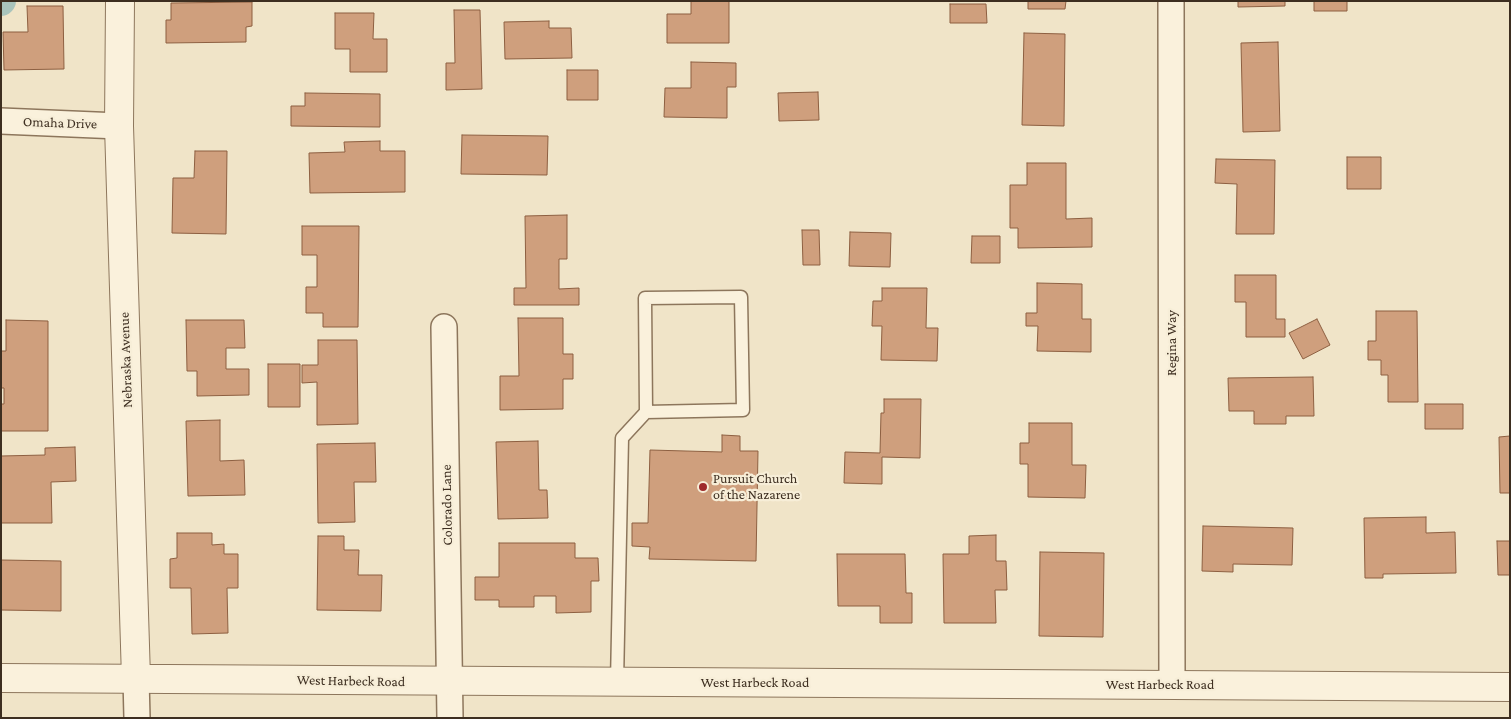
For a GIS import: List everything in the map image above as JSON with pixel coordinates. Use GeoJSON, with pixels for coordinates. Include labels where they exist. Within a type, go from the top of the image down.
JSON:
{"type":"FeatureCollection","features":[{"type":"Feature","properties":{"kind":"street","name":"Nebraska Avenue"},"geometry":{"type":"LineString","coordinates":[[120,1],[119,126],[137,718]]}},
{"type":"Feature","properties":{"kind":"street","name":"Regina Way"},"geometry":{"type":"LineString","coordinates":[[1171,1],[1172,685]]}},
{"type":"Feature","properties":{"kind":"street","name":"Omaha Drive"},"geometry":{"type":"LineString","coordinates":[[1,121],[119,126]]}},
{"type":"Feature","properties":{"kind":"street","name":"Colorado Lane"},"geometry":{"type":"LineString","coordinates":[[444,327],[450,718]]}},
{"type":"Feature","properties":{"kind":"street","name":"West Harbeck Road"},"geometry":{"type":"LineString","coordinates":[[1,678],[1510,687]]}},
{"type":"Feature","properties":{"kind":"lane"},"geometry":{"type":"LineString","coordinates":[[617,682],[622,438],[646,412],[644,298],[741,297],[742,410],[646,412]]}},
{"type":"Feature","properties":{"kind":"building"},"geometry":{"type":"Polygon","coordinates":[[[691,1],[729,1],[729,43],[667,43],[667,14],[691,14],[691,1]]]}},
{"type":"Feature","properties":{"kind":"building"},"geometry":{"type":"Polygon","coordinates":[[[1028,1],[1066,1],[1065,9],[1028,9],[1028,1]]]}},
{"type":"Feature","properties":{"kind":"building"},"geometry":{"type":"Polygon","coordinates":[[[1238,1],[1285,1],[1285,6],[1238,7],[1238,1]]]}},
{"type":"Feature","properties":{"kind":"building"},"geometry":{"type":"Polygon","coordinates":[[[1314,1],[1347,1],[1347,11],[1314,11],[1314,1]]]}},
{"type":"Feature","properties":{"kind":"building"},"geometry":{"type":"Polygon","coordinates":[[[252,2],[252,26],[246,27],[246,42],[166,43],[166,20],[171,20],[171,3],[252,2]]]}},
{"type":"Feature","properties":{"kind":"building"},"geometry":{"type":"Polygon","coordinates":[[[950,4],[986,4],[987,23],[950,23],[950,4]]]}},
{"type":"Feature","properties":{"kind":"building"},"geometry":{"type":"Polygon","coordinates":[[[27,6],[63,6],[64,69],[4,70],[3,32],[28,32],[27,6]]]}},
{"type":"Feature","properties":{"kind":"building"},"geometry":{"type":"Polygon","coordinates":[[[454,10],[480,10],[482,89],[446,90],[446,63],[455,63],[454,10]]]}},
{"type":"Feature","properties":{"kind":"building"},"geometry":{"type":"Polygon","coordinates":[[[335,13],[374,13],[373,39],[387,39],[387,72],[350,72],[350,49],[335,49],[335,13]]]}},
{"type":"Feature","properties":{"kind":"building"},"geometry":{"type":"Polygon","coordinates":[[[549,21],[549,28],[571,28],[572,58],[505,59],[504,22],[549,21]]]}},
{"type":"Feature","properties":{"kind":"building"},"geometry":{"type":"Polygon","coordinates":[[[1024,33],[1065,34],[1064,126],[1022,125],[1024,33]]]}},
{"type":"Feature","properties":{"kind":"building"},"geometry":{"type":"Polygon","coordinates":[[[1278,42],[1280,131],[1243,132],[1241,43],[1278,42]]]}},
{"type":"Feature","properties":{"kind":"building"},"geometry":{"type":"Polygon","coordinates":[[[691,62],[736,63],[736,87],[727,87],[727,118],[664,117],[665,88],[691,88],[691,62]]]}},
{"type":"Feature","properties":{"kind":"building"},"geometry":{"type":"Polygon","coordinates":[[[567,70],[598,70],[598,100],[567,100],[567,70]]]}},
{"type":"Feature","properties":{"kind":"building"},"geometry":{"type":"Polygon","coordinates":[[[818,92],[819,120],[779,121],[778,93],[818,92]]]}},
{"type":"Feature","properties":{"kind":"building"},"geometry":{"type":"Polygon","coordinates":[[[305,93],[380,94],[380,127],[291,126],[291,106],[305,106],[305,93]]]}},
{"type":"Feature","properties":{"kind":"building"},"geometry":{"type":"Polygon","coordinates":[[[462,135],[548,136],[547,175],[461,174],[462,135]]]}},
{"type":"Feature","properties":{"kind":"building"},"geometry":{"type":"Polygon","coordinates":[[[380,141],[380,151],[405,151],[405,192],[310,193],[309,153],[345,152],[344,142],[380,141]]]}},
{"type":"Feature","properties":{"kind":"building"},"geometry":{"type":"Polygon","coordinates":[[[195,151],[227,151],[226,234],[172,233],[173,178],[194,178],[195,151]]]}},
{"type":"Feature","properties":{"kind":"building"},"geometry":{"type":"Polygon","coordinates":[[[1347,157],[1381,157],[1381,189],[1347,189],[1347,157]]]}},
{"type":"Feature","properties":{"kind":"building"},"geometry":{"type":"Polygon","coordinates":[[[1216,159],[1275,160],[1274,234],[1236,234],[1237,184],[1215,183],[1216,159]]]}},
{"type":"Feature","properties":{"kind":"building"},"geometry":{"type":"Polygon","coordinates":[[[1027,163],[1066,163],[1066,219],[1092,218],[1092,247],[1018,248],[1018,228],[1010,228],[1010,185],[1027,185],[1027,163]]]}},
{"type":"Feature","properties":{"kind":"building"},"geometry":{"type":"Polygon","coordinates":[[[567,215],[567,259],[559,259],[559,289],[579,288],[579,305],[514,305],[514,288],[526,288],[525,216],[567,215]]]}},
{"type":"Feature","properties":{"kind":"building"},"geometry":{"type":"Polygon","coordinates":[[[302,226],[359,226],[358,327],[323,327],[323,313],[306,313],[306,287],[317,287],[317,255],[302,255],[302,226]]]}},
{"type":"Feature","properties":{"kind":"building"},"geometry":{"type":"Polygon","coordinates":[[[802,230],[819,230],[820,265],[803,265],[802,230]]]}},
{"type":"Feature","properties":{"kind":"building"},"geometry":{"type":"Polygon","coordinates":[[[850,232],[891,233],[890,267],[849,266],[850,232]]]}},
{"type":"Feature","properties":{"kind":"building"},"geometry":{"type":"Polygon","coordinates":[[[972,236],[1000,236],[1000,263],[971,263],[972,236]]]}},
{"type":"Feature","properties":{"kind":"building"},"geometry":{"type":"Polygon","coordinates":[[[1235,275],[1276,275],[1276,319],[1285,319],[1285,337],[1246,337],[1246,302],[1235,302],[1235,275]]]}},
{"type":"Feature","properties":{"kind":"building"},"geometry":{"type":"Polygon","coordinates":[[[1037,283],[1082,284],[1082,319],[1091,319],[1091,352],[1037,351],[1038,326],[1026,326],[1026,313],[1037,313],[1037,283]]]}},
{"type":"Feature","properties":{"kind":"building"},"geometry":{"type":"Polygon","coordinates":[[[882,288],[927,288],[926,328],[938,328],[937,361],[881,360],[882,326],[872,326],[873,301],[882,301],[882,288]]]}},
{"type":"Feature","properties":{"kind":"building"},"geometry":{"type":"Polygon","coordinates":[[[1376,311],[1417,311],[1418,402],[1388,402],[1388,375],[1381,375],[1381,360],[1368,360],[1368,341],[1376,341],[1376,311]]]}},
{"type":"Feature","properties":{"kind":"building"},"geometry":{"type":"Polygon","coordinates":[[[518,318],[563,318],[563,354],[573,354],[573,379],[563,379],[563,409],[500,410],[500,376],[519,376],[518,318]]]}},
{"type":"Feature","properties":{"kind":"building"},"geometry":{"type":"Polygon","coordinates":[[[1317,319],[1330,345],[1303,359],[1289,333],[1317,319]]]}},
{"type":"Feature","properties":{"kind":"building"},"geometry":{"type":"Polygon","coordinates":[[[6,320],[48,321],[48,431],[1,431],[1,404],[4,404],[4,388],[1,388],[1,351],[6,351],[6,320]]]}},
{"type":"Feature","properties":{"kind":"building"},"geometry":{"type":"Polygon","coordinates":[[[186,320],[244,320],[245,348],[226,348],[226,369],[249,369],[249,395],[197,396],[197,371],[187,371],[186,320]]]}},
{"type":"Feature","properties":{"kind":"building"},"geometry":{"type":"Polygon","coordinates":[[[318,340],[357,340],[358,424],[317,425],[317,382],[302,383],[302,365],[318,365],[318,340]]]}},
{"type":"Feature","properties":{"kind":"building"},"geometry":{"type":"Polygon","coordinates":[[[268,364],[300,364],[300,407],[268,407],[268,364]]]}},
{"type":"Feature","properties":{"kind":"building"},"geometry":{"type":"Polygon","coordinates":[[[1313,377],[1314,416],[1286,416],[1286,424],[1254,424],[1254,411],[1229,411],[1228,378],[1313,377]]]}},
{"type":"Feature","properties":{"kind":"building"},"geometry":{"type":"Polygon","coordinates":[[[884,399],[921,399],[920,458],[882,457],[882,484],[844,483],[845,452],[880,453],[881,413],[884,413],[884,399]]]}},
{"type":"Feature","properties":{"kind":"building"},"geometry":{"type":"Polygon","coordinates":[[[1425,404],[1463,404],[1463,429],[1425,429],[1425,404]]]}},
{"type":"Feature","properties":{"kind":"building"},"geometry":{"type":"Polygon","coordinates":[[[220,420],[220,461],[244,460],[245,495],[188,496],[186,421],[220,420]]]}},
{"type":"Feature","properties":{"kind":"building"},"geometry":{"type":"Polygon","coordinates":[[[1029,423],[1072,423],[1072,465],[1086,465],[1085,498],[1028,497],[1028,464],[1020,464],[1020,443],[1029,443],[1029,423]]]}},
{"type":"Feature","properties":{"kind":"building","name":"Pursuit Church of the Nazarene"},"geometry":{"type":"Polygon","coordinates":[[[722,435],[740,436],[740,451],[758,451],[756,561],[649,559],[650,547],[632,546],[632,523],[648,523],[650,450],[722,452],[722,435]]]}},
{"type":"Feature","properties":{"kind":"building"},"geometry":{"type":"Polygon","coordinates":[[[1510,436],[1510,493],[1500,493],[1499,437],[1510,436]]]}},
{"type":"Feature","properties":{"kind":"building"},"geometry":{"type":"Polygon","coordinates":[[[538,441],[539,490],[547,490],[548,518],[498,519],[496,442],[538,441]]]}},
{"type":"Feature","properties":{"kind":"building"},"geometry":{"type":"Polygon","coordinates":[[[375,443],[376,482],[354,482],[355,522],[318,523],[317,444],[375,443]]]}},
{"type":"Feature","properties":{"kind":"building"},"geometry":{"type":"Polygon","coordinates":[[[75,447],[76,481],[51,482],[52,523],[1,523],[1,456],[45,455],[45,448],[75,447]]]}},
{"type":"Feature","properties":{"kind":"building"},"geometry":{"type":"Polygon","coordinates":[[[1426,517],[1426,533],[1455,532],[1456,573],[1383,574],[1383,578],[1365,578],[1364,518],[1426,517]]]}},
{"type":"Feature","properties":{"kind":"building"},"geometry":{"type":"Polygon","coordinates":[[[1203,526],[1293,528],[1292,565],[1233,564],[1233,572],[1202,571],[1203,526]]]}},
{"type":"Feature","properties":{"kind":"building"},"geometry":{"type":"Polygon","coordinates":[[[177,533],[212,533],[212,545],[224,544],[224,554],[238,554],[238,588],[227,588],[228,633],[192,634],[191,588],[170,588],[170,559],[177,558],[177,533]]]}},
{"type":"Feature","properties":{"kind":"building"},"geometry":{"type":"Polygon","coordinates":[[[996,535],[996,561],[1006,561],[1007,590],[995,590],[996,623],[944,623],[943,554],[969,554],[969,536],[996,535]]]}},
{"type":"Feature","properties":{"kind":"building"},"geometry":{"type":"Polygon","coordinates":[[[318,536],[344,536],[344,550],[359,550],[358,575],[382,575],[381,611],[317,610],[318,536]]]}},
{"type":"Feature","properties":{"kind":"building"},"geometry":{"type":"Polygon","coordinates":[[[1497,541],[1510,541],[1510,575],[1498,575],[1497,541]]]}},
{"type":"Feature","properties":{"kind":"building"},"geometry":{"type":"Polygon","coordinates":[[[499,543],[575,543],[575,558],[598,558],[599,581],[591,581],[591,612],[556,613],[556,596],[534,596],[534,607],[499,607],[499,600],[475,600],[475,577],[499,577],[499,543]]]}},
{"type":"Feature","properties":{"kind":"building"},"geometry":{"type":"Polygon","coordinates":[[[1040,552],[1104,553],[1103,637],[1039,636],[1040,552]]]}},
{"type":"Feature","properties":{"kind":"building"},"geometry":{"type":"Polygon","coordinates":[[[837,554],[905,554],[906,593],[912,593],[912,623],[880,623],[880,606],[838,606],[837,554]]]}},
{"type":"Feature","properties":{"kind":"building"},"geometry":{"type":"Polygon","coordinates":[[[1,560],[61,561],[61,611],[1,610],[1,560]]]}},
{"type":"Feature","properties":{"kind":"place","name":"Pursuit Church of the Nazarene"},"geometry":{"type":"Point","coordinates":[703,487]}}]}
